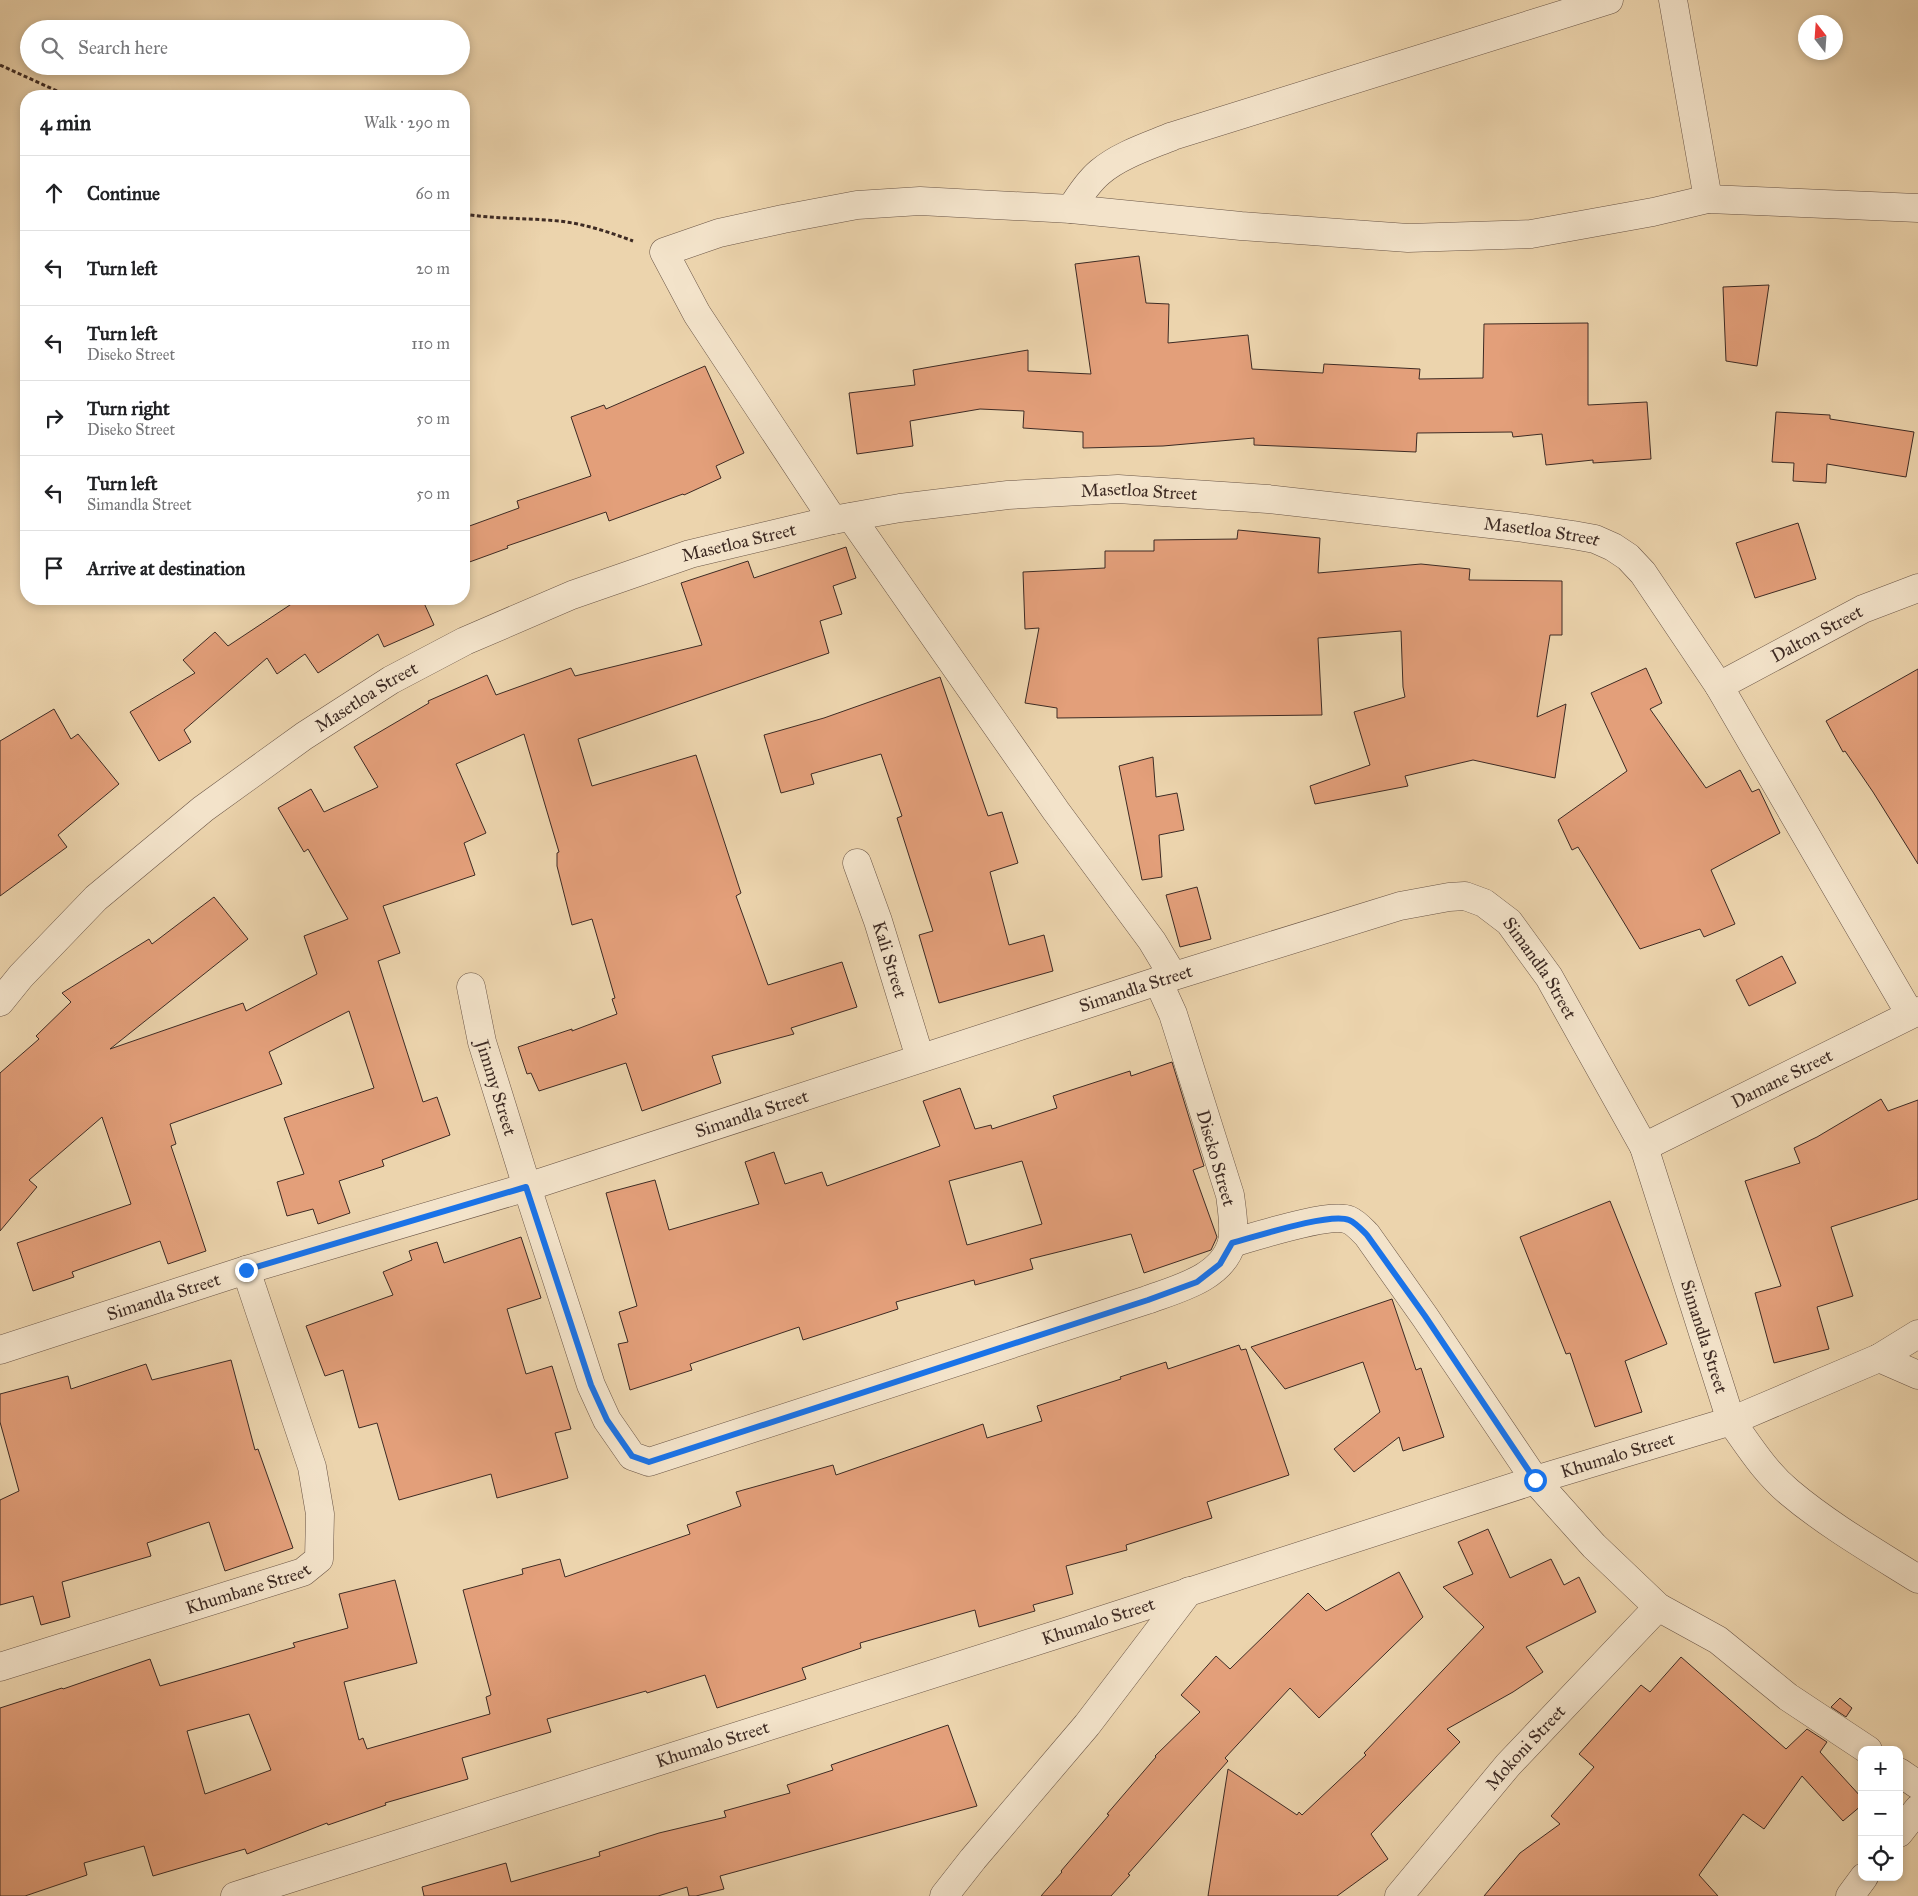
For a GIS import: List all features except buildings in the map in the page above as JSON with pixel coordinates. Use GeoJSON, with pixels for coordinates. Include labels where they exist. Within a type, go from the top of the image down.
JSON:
{"type":"FeatureCollection","features":[{"type":"Feature","properties":{"kind":"street"},"geometry":{"type":"LineString","coordinates":[[1071,209],[1083,190],[1100,172],[1131,154],[1173,136],[1608,0]]}},
{"type":"Feature","properties":{"kind":"street"},"geometry":{"type":"LineString","coordinates":[[1672,0],[1708,199]]}},
{"type":"Feature","properties":{"kind":"street"},"geometry":{"type":"LineString","coordinates":[[664,252],[719,233],[857,205],[920,201],[1071,209],[1241,226],[1408,238],[1531,234],[1653,212],[1708,199],[1918,208]]}},
{"type":"Feature","properties":{"kind":"street","name":"Diseko Street"},"geometry":{"type":"LineString","coordinates":[[526,1187],[580,1352],[607,1420],[632,1456],[649,1462],[1148,1300],[1197,1282],[1220,1264],[1232,1243],[1233,1221],[1230,1195],[1173,1014],[1166,979],[1152,942],[842,519],[696,314],[664,252]]}},
{"type":"Feature","properties":{"kind":"street","name":"Masetloa Street"},"geometry":{"type":"LineString","coordinates":[[0,1002],[21,976],[96,898],[203,809],[304,736],[391,680],[465,641],[572,595],[690,554],[842,519],[900,508],[1008,495],[1118,489],[1268,499],[1517,527],[1595,539],[1613,547],[1628,557],[1644,573],[1719,686],[1914,1013]]}},
{"type":"Feature","properties":{"kind":"street","name":"Dalton Street"},"geometry":{"type":"LineString","coordinates":[[1719,686],[1863,609],[1918,588]]}},
{"type":"Feature","properties":{"kind":"street","name":"Kali Street"},"geometry":{"type":"LineString","coordinates":[[857,863],[878,921],[920,1058]]}},
{"type":"Feature","properties":{"kind":"street","name":"Simandla Street"},"geometry":{"type":"LineString","coordinates":[[0,1350],[246,1270],[526,1187],[920,1058],[1400,906],[1449,897],[1474,898],[1492,908],[1509,922],[1549,977],[1644,1147],[1731,1421],[1758,1459],[1788,1491],[1837,1528],[1918,1580]]}},
{"type":"Feature","properties":{"kind":"street","name":"Jimmy Street"},"geometry":{"type":"LineString","coordinates":[[471,987],[482,1042],[526,1187]]}},
{"type":"Feature","properties":{"kind":"street","name":"Damane Street"},"geometry":{"type":"LineString","coordinates":[[1644,1147],[1914,1013]]}},
{"type":"Feature","properties":{"kind":"street"},"geometry":{"type":"LineString","coordinates":[[1232,1243],[1308,1223],[1335,1218],[1348,1220],[1358,1226],[1367,1235],[1425,1316],[1535,1480],[1594,1546],[1658,1607],[1718,1640],[1788,1696],[1862,1746]]}},
{"type":"Feature","properties":{"kind":"street","name":"Khumbane Street"},"geometry":{"type":"LineString","coordinates":[[0,1667],[303,1572],[319,1559],[320,1514],[312,1467],[246,1270]]}},
{"type":"Feature","properties":{"kind":"street","name":"Khumalo Street"},"geometry":{"type":"LineString","coordinates":[[235,1896],[1535,1480],[1731,1421],[1879,1358],[1918,1334]]}},
{"type":"Feature","properties":{"kind":"street"},"geometry":{"type":"LineString","coordinates":[[1879,1358],[1918,1375]]}},
{"type":"Feature","properties":{"kind":"street","name":"Khumalo Street"},"geometry":{"type":"LineString","coordinates":[[944,1896],[972,1859],[1087,1725],[1189,1591]]}},
{"type":"Feature","properties":{"kind":"street","name":"Mokoni Street"},"geometry":{"type":"LineString","coordinates":[[1400,1896],[1508,1765],[1658,1607]]}},
{"type":"Feature","properties":{"kind":"street"},"geometry":{"type":"LineString","coordinates":[[1903,1775],[1918,1785]]}},
{"type":"Feature","properties":{"kind":"street"},"geometry":{"type":"LineString","coordinates":[[1903,1828],[1918,1809]]}},
{"type":"Feature","properties":{"kind":"street"},"geometry":{"type":"LineString","coordinates":[[1850,1896],[1861,1881]]}},
{"type":"Feature","properties":{"kind":"path"},"geometry":{"type":"LineString","coordinates":[[0,65],[20,74]]}},
{"type":"Feature","properties":{"kind":"path"},"geometry":{"type":"LineString","coordinates":[[22,75],[55,90]]}},
{"type":"Feature","properties":{"kind":"path"},"geometry":{"type":"LineString","coordinates":[[470,215],[560,221],[599,228],[664,252]]}},
{"type":"Feature","properties":{"kind":"route"},"geometry":{"type":"LineString","coordinates":[[246,1270],[526,1187],[591,1385],[607,1420],[632,1456],[649,1462],[1148,1300],[1197,1282],[1220,1264],[1232,1243],[1308,1223],[1335,1218],[1348,1220],[1367,1235],[1425,1316],[1535,1480]]}}]}
